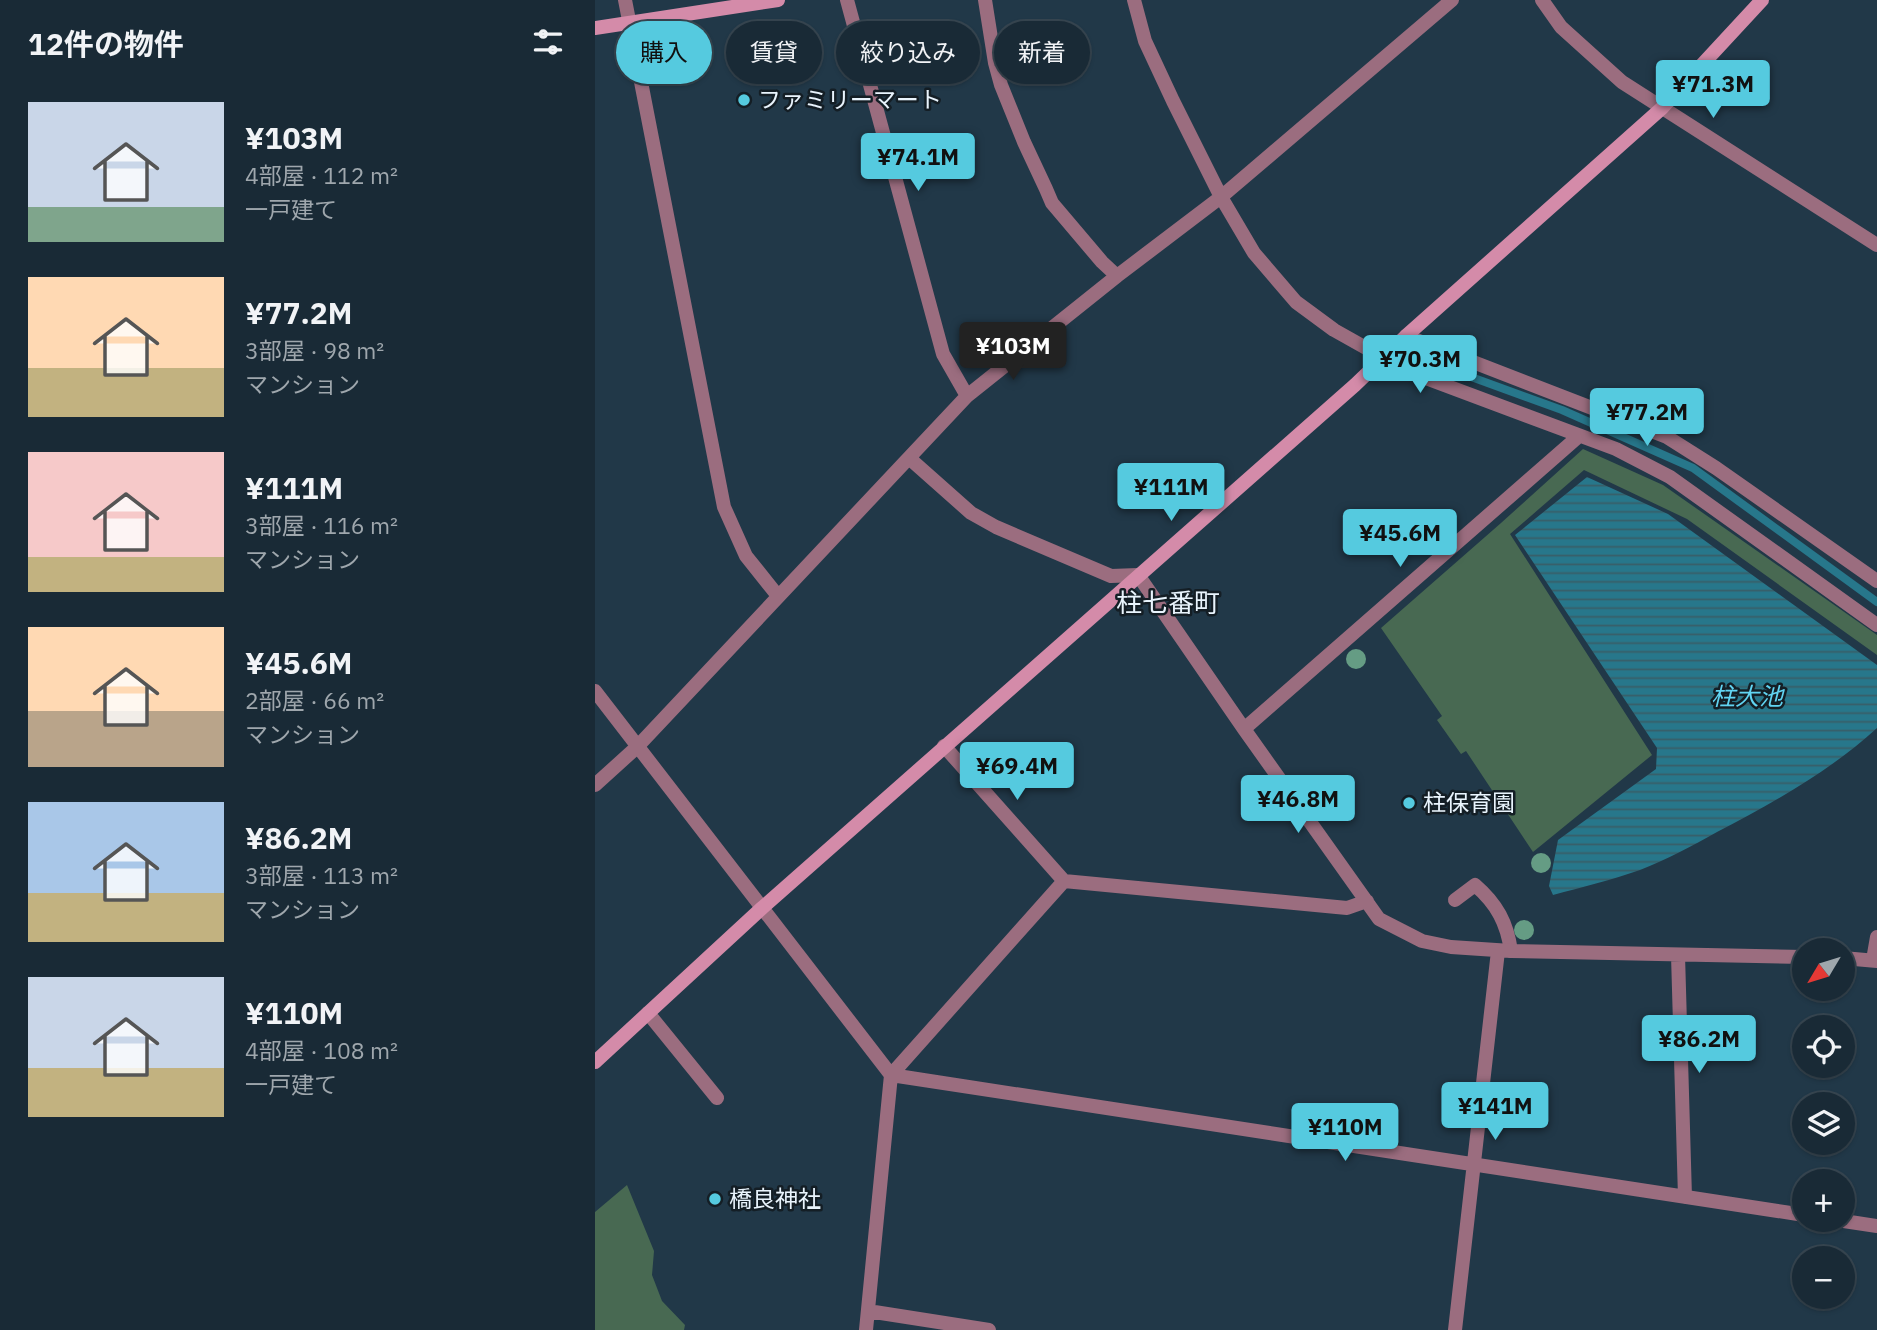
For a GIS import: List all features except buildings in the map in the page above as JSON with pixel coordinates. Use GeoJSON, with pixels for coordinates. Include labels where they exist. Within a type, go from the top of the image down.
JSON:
{"type":"FeatureCollection","features":[{"type":"Feature","properties":{"kind":"street"},"geometry":{"type":"LineString","coordinates":[[625,0],[629,21]]}},
{"type":"Feature","properties":{"kind":"street"},"geometry":{"type":"LineString","coordinates":[[636,21],[778,0]]}},
{"type":"Feature","properties":{"kind":"street"},"geometry":{"type":"LineString","coordinates":[[847,0],[943,354],[967,396]]}},
{"type":"Feature","properties":{"kind":"street"},"geometry":{"type":"LineString","coordinates":[[985,0],[1001,85],[1052,203],[1117,276]]}},
{"type":"Feature","properties":{"kind":"street"},"geometry":{"type":"LineString","coordinates":[[1135,0],[1145,41],[1221,197],[1254,253],[1296,302],[1334,330],[1407,371],[1616,449],[1670,477],[1877,625]]}},
{"type":"Feature","properties":{"kind":"street"},"geometry":{"type":"LineString","coordinates":[[595,785],[637,747],[967,396],[1221,197],[1452,0]]}},
{"type":"Feature","properties":{"kind":"street"},"geometry":{"type":"LineString","coordinates":[[1542,0],[1561,27],[1622,82],[1877,245]]}},
{"type":"Feature","properties":{"kind":"street"},"geometry":{"type":"LineString","coordinates":[[595,1061],[762,908],[1355,385],[1406,336],[1662,108],[1762,0]]}},
{"type":"Feature","properties":{"kind":"street"},"geometry":{"type":"LineString","coordinates":[[595,28],[616,24]]}},
{"type":"Feature","properties":{"kind":"street"},"geometry":{"type":"LineString","coordinates":[[641,84],[725,507],[746,556],[778,596]]}},
{"type":"Feature","properties":{"kind":"street"},"geometry":{"type":"LineString","coordinates":[[1406,336],[1667,437],[1877,580]]}},
{"type":"Feature","properties":{"kind":"street"},"geometry":{"type":"LineString","coordinates":[[1244,729],[1579,436]]}},
{"type":"Feature","properties":{"kind":"street"},"geometry":{"type":"LineString","coordinates":[[909,458],[971,513],[996,527],[1111,576],[1138,575]]}},
{"type":"Feature","properties":{"kind":"street"},"geometry":{"type":"LineString","coordinates":[[1138,575],[1378,919],[1422,941],[1451,947],[1504,951],[1792,957]]}},
{"type":"Feature","properties":{"kind":"street"},"geometry":{"type":"LineString","coordinates":[[595,691],[891,1075],[1792,1213]]}},
{"type":"Feature","properties":{"kind":"street"},"geometry":{"type":"LineString","coordinates":[[944,746],[1064,881],[1347,908],[1367,901]]}},
{"type":"Feature","properties":{"kind":"street"},"geometry":{"type":"LineString","coordinates":[[866,1330],[891,1075],[1064,881]]}},
{"type":"Feature","properties":{"kind":"street"},"geometry":{"type":"LineString","coordinates":[[1455,900],[1475,886],[1489,897],[1508,931],[1455,1330]]}},
{"type":"Feature","properties":{"kind":"street"},"geometry":{"type":"LineString","coordinates":[[1855,959],[1875,960],[1877,937]]}},
{"type":"Feature","properties":{"kind":"street"},"geometry":{"type":"LineString","coordinates":[[1678,955],[1685,1197]]}},
{"type":"Feature","properties":{"kind":"street"},"geometry":{"type":"LineString","coordinates":[[648,1013],[717,1098]]}},
{"type":"Feature","properties":{"kind":"street"},"geometry":{"type":"LineString","coordinates":[[1855,1223],[1877,1226]]}},
{"type":"Feature","properties":{"kind":"street"},"geometry":{"type":"LineString","coordinates":[[868,1311],[989,1330]]}},
{"type":"Feature","properties":{"kind":"green space"},"geometry":{"type":"Polygon","coordinates":[[[1583,449],[1663,485],[1877,635],[1877,655],[1687,519],[1584,470],[1510,534],[1652,755],[1533,852],[1466,751],[1461,754],[1437,720],[1442,716],[1381,628],[1583,449]]]}},
{"type":"Feature","properties":{"kind":"green space"},"geometry":{"type":"Polygon","coordinates":[[[627,1185],[654,1251],[652,1275],[662,1301],[685,1325],[684,1330],[595,1330],[595,1212],[627,1185]]]}},
{"type":"Feature","properties":{"kind":"water","name":"柱大池"},"geometry":{"type":"Polygon","coordinates":[[[1587,477],[1668,514],[1877,665],[1877,728],[1859,744],[1800,785],[1689,848],[1640,870],[1553,895],[1549,886],[1558,840],[1656,769],[1657,748],[1515,535],[1587,477]]]}},
{"type":"Feature","properties":{"kind":"waterway"},"geometry":{"type":"LineString","coordinates":[[1422,359],[1562,410],[1693,468],[1877,602]]}},
{"type":"Feature","properties":{"kind":"place","name":"ファミリーマート"},"geometry":{"type":"Point","coordinates":[744,100]}},
{"type":"Feature","properties":{"kind":"place","name":"柱保育園"},"geometry":{"type":"Point","coordinates":[1409,803]}},
{"type":"Feature","properties":{"kind":"place","name":"橋良神社"},"geometry":{"type":"Point","coordinates":[715,1199]}},
{"type":"Feature","properties":{"kind":"district","name":"柱七番町"},"geometry":{"type":"Point","coordinates":[1168,603]}}]}
